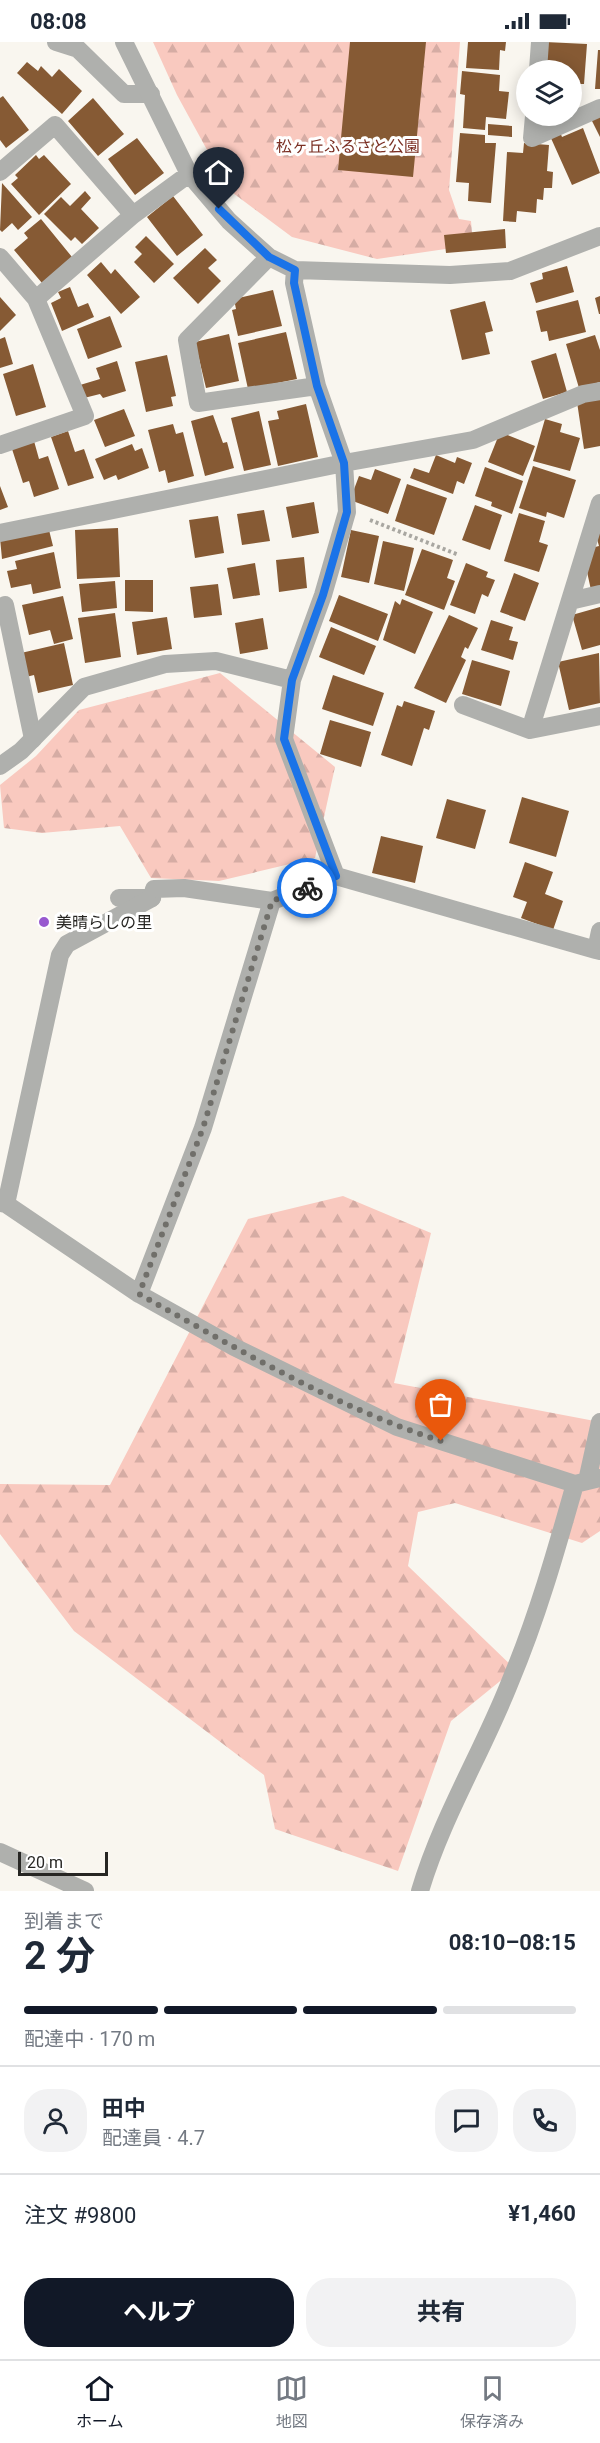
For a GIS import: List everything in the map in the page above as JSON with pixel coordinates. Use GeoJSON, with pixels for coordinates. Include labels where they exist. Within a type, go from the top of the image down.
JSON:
{"type":"FeatureCollection","features":[{"type":"Feature","properties":{"kind":"street"},"geometry":{"type":"LineString","coordinates":[[57,42],[78,50],[124,94],[150,94]]}},
{"type":"Feature","properties":{"kind":"street"},"geometry":{"type":"LineString","coordinates":[[124,42],[189,174],[230,221],[269,257],[295,270],[450,275],[510,271],[600,236]]}},
{"type":"Feature","properties":{"kind":"street"},"geometry":{"type":"LineString","coordinates":[[539,60],[540,42]]}},
{"type":"Feature","properties":{"kind":"street"},"geometry":{"type":"LineString","coordinates":[[582,116],[600,108]]}},
{"type":"Feature","properties":{"kind":"street"},"geometry":{"type":"LineString","coordinates":[[0,172],[55,125],[133,215]]}},
{"type":"Feature","properties":{"kind":"street"},"geometry":{"type":"LineString","coordinates":[[533,126],[532,138],[559,126]]}},
{"type":"Feature","properties":{"kind":"street"},"geometry":{"type":"LineString","coordinates":[[36,299],[133,215],[189,174]]}},
{"type":"Feature","properties":{"kind":"street"},"geometry":{"type":"LineString","coordinates":[[0,257],[36,299],[85,416],[0,445]]}},
{"type":"Feature","properties":{"kind":"street"},"geometry":{"type":"LineString","coordinates":[[269,257],[187,340],[198,403],[317,386]]}},
{"type":"Feature","properties":{"kind":"street"},"geometry":{"type":"LineString","coordinates":[[295,270],[294,283],[317,386],[344,463],[347,512],[323,595],[292,680],[284,739],[336,876]]}},
{"type":"Feature","properties":{"kind":"street"},"geometry":{"type":"LineString","coordinates":[[0,533],[344,463],[473,440],[583,394],[600,392]]}},
{"type":"Feature","properties":{"kind":"street"},"geometry":{"type":"LineString","coordinates":[[530,730],[600,503]]}},
{"type":"Feature","properties":{"kind":"street"},"geometry":{"type":"LineString","coordinates":[[570,601],[600,594]]}},
{"type":"Feature","properties":{"kind":"street"},"geometry":{"type":"LineString","coordinates":[[5,605],[33,739]]}},
{"type":"Feature","properties":{"kind":"street"},"geometry":{"type":"LineString","coordinates":[[0,766],[33,739],[84,687],[165,664],[216,661],[292,680]]}},
{"type":"Feature","properties":{"kind":"street"},"geometry":{"type":"LineString","coordinates":[[463,705],[530,730],[600,716]]}},
{"type":"Feature","properties":{"kind":"street"},"geometry":{"type":"LineString","coordinates":[[588,1481],[396,1427],[234,1347],[139,1294],[3,1203],[60,955],[67,944],[152,898],[154,889],[184,888],[272,901],[336,876],[598,950],[600,931]]}},
{"type":"Feature","properties":{"kind":"street"},"geometry":{"type":"LineString","coordinates":[[119,898],[152,898]]}},
{"type":"Feature","properties":{"kind":"street"},"geometry":{"type":"LineString","coordinates":[[139,1294],[203,1128],[272,901]]}},
{"type":"Feature","properties":{"kind":"street"},"geometry":{"type":"LineString","coordinates":[[420,1891],[442,1826],[510,1684],[588,1481],[600,1422]]}},
{"type":"Feature","properties":{"kind":"street"},"geometry":{"type":"LineString","coordinates":[[0,1852],[86,1891]]}},
{"type":"Feature","properties":{"kind":"path"},"geometry":{"type":"LineString","coordinates":[[347,512],[459,555]]}},
{"type":"Feature","properties":{"kind":"green space","name":"松ヶ丘ふるさと公園"},"geometry":{"type":"Polygon","coordinates":[[[153,42],[460,42],[449,190],[459,219],[471,221],[473,245],[377,259],[292,237],[229,190],[177,95],[153,42]]]}},
{"type":"Feature","properties":{"kind":"green space"},"geometry":{"type":"Polygon","coordinates":[[[220,673],[335,767],[315,858],[219,881],[151,878],[120,826],[42,833],[4,828],[0,785],[36,756],[79,710],[220,673]]]}},
{"type":"Feature","properties":{"kind":"green space"},"geometry":{"type":"Polygon","coordinates":[[[343,1196],[431,1233],[394,1383],[600,1422],[600,1531],[582,1543],[455,1503],[418,1512],[408,1566],[515,1669],[451,1721],[398,1871],[275,1829],[264,1775],[74,1631],[0,1534],[0,1484],[110,1485],[248,1219],[343,1196]]]}},
{"type":"Feature","properties":{"kind":"building"},"geometry":{"type":"Polygon","coordinates":[[[350,42],[426,42],[413,177],[338,170],[350,42]]]}},
{"type":"Feature","properties":{"kind":"building"},"geometry":{"type":"Polygon","coordinates":[[[468,42],[506,42],[505,51],[500,50],[499,70],[466,68],[468,42]]]}},
{"type":"Feature","properties":{"kind":"building"},"geometry":{"type":"Polygon","coordinates":[[[545,42],[587,44],[584,84],[582,84],[582,60],[544,60],[545,42]]]}},
{"type":"Feature","properties":{"kind":"building"},"geometry":{"type":"Polygon","coordinates":[[[598,50],[600,50],[600,89],[595,89],[598,50]]]}},
{"type":"Feature","properties":{"kind":"building"},"geometry":{"type":"Polygon","coordinates":[[[27,62],[38,71],[41,66],[52,77],[59,69],[82,91],[62,114],[17,73],[27,62]]]}},
{"type":"Feature","properties":{"kind":"building"},"geometry":{"type":"Polygon","coordinates":[[[462,71],[500,75],[499,91],[509,92],[506,119],[486,117],[485,130],[463,128],[465,95],[460,94],[462,71]]]}},
{"type":"Feature","properties":{"kind":"building"},"geometry":{"type":"Polygon","coordinates":[[[3,96],[29,130],[6,148],[0,140],[0,98],[3,96]]]}},
{"type":"Feature","properties":{"kind":"building"},"geometry":{"type":"Polygon","coordinates":[[[93,98],[124,134],[98,156],[68,121],[93,98]]]}},
{"type":"Feature","properties":{"kind":"building"},"geometry":{"type":"Polygon","coordinates":[[[600,115],[600,137],[591,119],[600,115]]]}},
{"type":"Feature","properties":{"kind":"building"},"geometry":{"type":"Polygon","coordinates":[[[488,124],[512,126],[512,137],[488,135],[488,124]]]}},
{"type":"Feature","properties":{"kind":"building"},"geometry":{"type":"Polygon","coordinates":[[[583,128],[600,173],[572,185],[550,136],[560,132],[562,137],[583,128]]]}},
{"type":"Feature","properties":{"kind":"building"},"geometry":{"type":"Polygon","coordinates":[[[460,133],[485,135],[485,143],[496,143],[491,203],[468,201],[469,183],[456,182],[460,133]]]}},
{"type":"Feature","properties":{"kind":"building"},"geometry":{"type":"Polygon","coordinates":[[[137,138],[164,173],[135,195],[108,159],[137,138]]]}},
{"type":"Feature","properties":{"kind":"building"},"geometry":{"type":"Polygon","coordinates":[[[524,143],[549,145],[547,171],[553,172],[552,188],[544,188],[543,200],[537,199],[536,213],[517,211],[516,222],[503,221],[507,152],[523,153],[524,143]]]}},
{"type":"Feature","properties":{"kind":"building"},"geometry":{"type":"Polygon","coordinates":[[[36,155],[39,159],[44,155],[71,184],[39,215],[11,184],[18,178],[15,175],[36,155]]]}},
{"type":"Feature","properties":{"kind":"building"},"geometry":{"type":"Polygon","coordinates":[[[2,183],[32,217],[18,230],[12,223],[2,232],[0,230],[2,183]]]}},
{"type":"Feature","properties":{"kind":"building"},"geometry":{"type":"Polygon","coordinates":[[[85,191],[91,198],[81,209],[99,228],[82,244],[75,237],[71,241],[44,214],[61,197],[70,206],[85,191]]]}},
{"type":"Feature","properties":{"kind":"building"},"geometry":{"type":"Polygon","coordinates":[[[173,196],[203,235],[177,256],[147,217],[173,196]]]}},
{"type":"Feature","properties":{"kind":"building"},"geometry":{"type":"Polygon","coordinates":[[[41,219],[72,257],[42,283],[14,250],[28,238],[24,233],[41,219]]]}},
{"type":"Feature","properties":{"kind":"building"},"geometry":{"type":"Polygon","coordinates":[[[505,229],[506,248],[446,253],[444,235],[505,229]]]}},
{"type":"Feature","properties":{"kind":"building"},"geometry":{"type":"Polygon","coordinates":[[[146,236],[174,264],[154,283],[134,262],[142,254],[135,247],[146,236]]]}},
{"type":"Feature","properties":{"kind":"building"},"geometry":{"type":"Polygon","coordinates":[[[205,248],[217,260],[208,268],[221,281],[198,304],[173,278],[205,248]]]}},
{"type":"Feature","properties":{"kind":"building"},"geometry":{"type":"Polygon","coordinates":[[[101,262],[111,274],[115,269],[140,297],[121,314],[87,275],[101,262]]]}},
{"type":"Feature","properties":{"kind":"building"},"geometry":{"type":"Polygon","coordinates":[[[567,266],[574,292],[536,303],[530,283],[543,279],[542,273],[567,266]]]}},
{"type":"Feature","properties":{"kind":"building"},"geometry":{"type":"Polygon","coordinates":[[[70,287],[78,307],[88,303],[94,317],[62,331],[51,303],[61,298],[58,292],[70,287]]]}},
{"type":"Feature","properties":{"kind":"building"},"geometry":{"type":"Polygon","coordinates":[[[273,290],[282,326],[238,336],[232,310],[236,309],[234,299],[273,290]]]}},
{"type":"Feature","properties":{"kind":"building"},"geometry":{"type":"Polygon","coordinates":[[[600,296],[600,314],[599,314],[595,298],[600,296]]]}},
{"type":"Feature","properties":{"kind":"building"},"geometry":{"type":"Polygon","coordinates":[[[0,297],[16,315],[0,331],[0,297]]]}},
{"type":"Feature","properties":{"kind":"building"},"geometry":{"type":"Polygon","coordinates":[[[578,300],[586,332],[549,341],[547,331],[541,332],[536,311],[578,300]]]}},
{"type":"Feature","properties":{"kind":"building"},"geometry":{"type":"Polygon","coordinates":[[[485,301],[493,331],[485,333],[490,354],[462,360],[450,310],[485,301]]]}},
{"type":"Feature","properties":{"kind":"building"},"geometry":{"type":"Polygon","coordinates":[[[110,316],[122,347],[88,359],[77,329],[110,316]]]}},
{"type":"Feature","properties":{"kind":"building"},"geometry":{"type":"Polygon","coordinates":[[[286,332],[297,379],[248,389],[238,343],[286,332]]]}},
{"type":"Feature","properties":{"kind":"building"},"geometry":{"type":"Polygon","coordinates":[[[229,334],[239,381],[206,388],[195,342],[229,334]]]}},
{"type":"Feature","properties":{"kind":"building"},"geometry":{"type":"Polygon","coordinates":[[[595,335],[600,350],[600,382],[579,388],[566,344],[595,335]]]}},
{"type":"Feature","properties":{"kind":"building"},"geometry":{"type":"Polygon","coordinates":[[[5,337],[13,364],[0,368],[0,339],[5,337]]]}},
{"type":"Feature","properties":{"kind":"building"},"geometry":{"type":"Polygon","coordinates":[[[556,353],[567,392],[543,399],[531,361],[556,353]]]}},
{"type":"Feature","properties":{"kind":"building"},"geometry":{"type":"Polygon","coordinates":[[[167,355],[176,396],[171,397],[173,406],[146,412],[135,362],[167,355]]]}},
{"type":"Feature","properties":{"kind":"building"},"geometry":{"type":"Polygon","coordinates":[[[117,361],[126,391],[103,398],[100,394],[84,398],[80,385],[100,379],[96,368],[117,361]]]}},
{"type":"Feature","properties":{"kind":"building"},"geometry":{"type":"Polygon","coordinates":[[[33,364],[46,407],[16,416],[3,374],[33,364]]]}},
{"type":"Feature","properties":{"kind":"building"},"geometry":{"type":"Polygon","coordinates":[[[600,398],[600,446],[584,449],[577,402],[600,398]]]}},
{"type":"Feature","properties":{"kind":"building"},"geometry":{"type":"Polygon","coordinates":[[[306,404],[318,457],[278,466],[268,421],[279,419],[277,411],[306,404]]]}},
{"type":"Feature","properties":{"kind":"building"},"geometry":{"type":"Polygon","coordinates":[[[124,409],[135,436],[105,447],[94,420],[124,409]]]}},
{"type":"Feature","properties":{"kind":"building"},"geometry":{"type":"Polygon","coordinates":[[[259,411],[271,465],[244,471],[231,418],[259,411]]]}},
{"type":"Feature","properties":{"kind":"building"},"geometry":{"type":"Polygon","coordinates":[[[213,415],[223,443],[227,442],[234,468],[205,476],[191,421],[213,415]]]}},
{"type":"Feature","properties":{"kind":"building"},"geometry":{"type":"Polygon","coordinates":[[[545,419],[562,424],[560,432],[580,438],[570,471],[533,461],[545,419]]]}},
{"type":"Feature","properties":{"kind":"building"},"geometry":{"type":"Polygon","coordinates":[[[173,424],[176,434],[183,432],[194,476],[168,483],[165,470],[159,472],[148,430],[173,424]]]}},
{"type":"Feature","properties":{"kind":"building"},"geometry":{"type":"Polygon","coordinates":[[[68,431],[75,452],[84,449],[94,478],[68,486],[51,437],[68,431]]]}},
{"type":"Feature","properties":{"kind":"building"},"geometry":{"type":"Polygon","coordinates":[[[500,432],[535,446],[523,476],[488,462],[500,432]]]}},
{"type":"Feature","properties":{"kind":"building"},"geometry":{"type":"Polygon","coordinates":[[[34,441],[39,459],[48,456],[59,489],[34,497],[29,481],[23,483],[12,449],[34,441]]]}},
{"type":"Feature","properties":{"kind":"building"},"geometry":{"type":"Polygon","coordinates":[[[132,444],[135,451],[142,448],[149,468],[118,480],[116,475],[104,480],[95,459],[132,444]]]}},
{"type":"Feature","properties":{"kind":"building"},"geometry":{"type":"Polygon","coordinates":[[[436,455],[455,463],[457,457],[472,463],[464,484],[457,481],[453,494],[410,478],[414,468],[429,473],[436,455]]]}},
{"type":"Feature","properties":{"kind":"building"},"geometry":{"type":"Polygon","coordinates":[[[533,466],[576,480],[564,518],[547,512],[546,517],[519,508],[533,466]]]}},
{"type":"Feature","properties":{"kind":"building"},"geometry":{"type":"Polygon","coordinates":[[[485,467],[523,481],[512,514],[491,506],[492,502],[475,496],[485,467]]]}},
{"type":"Feature","properties":{"kind":"building"},"geometry":{"type":"Polygon","coordinates":[[[375,469],[401,479],[388,514],[350,500],[359,476],[371,480],[375,469]]]}},
{"type":"Feature","properties":{"kind":"building"},"geometry":{"type":"Polygon","coordinates":[[[407,484],[447,498],[434,535],[395,521],[407,484]]]}},
{"type":"Feature","properties":{"kind":"building"},"geometry":{"type":"Polygon","coordinates":[[[0,486],[8,507],[0,510],[0,486]]]}},
{"type":"Feature","properties":{"kind":"building"},"geometry":{"type":"Polygon","coordinates":[[[314,502],[319,533],[292,538],[286,507],[314,502]]]}},
{"type":"Feature","properties":{"kind":"building"},"geometry":{"type":"Polygon","coordinates":[[[475,505],[502,515],[490,550],[462,540],[475,505]]]}},
{"type":"Feature","properties":{"kind":"building"},"geometry":{"type":"Polygon","coordinates":[[[264,510],[270,541],[242,545],[237,514],[264,510]]]}},
{"type":"Feature","properties":{"kind":"building"},"geometry":{"type":"Polygon","coordinates":[[[519,513],[545,521],[539,542],[548,545],[539,572],[504,561],[519,513]]]}},
{"type":"Feature","properties":{"kind":"building"},"geometry":{"type":"Polygon","coordinates":[[[218,516],[224,553],[195,558],[189,520],[218,516]]]}},
{"type":"Feature","properties":{"kind":"building"},"geometry":{"type":"Polygon","coordinates":[[[48,526],[53,546],[2,559],[0,538],[48,526]]]}},
{"type":"Feature","properties":{"kind":"building"},"geometry":{"type":"Polygon","coordinates":[[[118,528],[120,577],[77,579],[75,530],[118,528]]]}},
{"type":"Feature","properties":{"kind":"building"},"geometry":{"type":"Polygon","coordinates":[[[351,530],[379,536],[369,583],[341,577],[351,530]]]}},
{"type":"Feature","properties":{"kind":"building"},"geometry":{"type":"Polygon","coordinates":[[[600,531],[600,588],[591,590],[584,558],[593,556],[591,548],[599,546],[595,532],[600,531]]]}},
{"type":"Feature","properties":{"kind":"building"},"geometry":{"type":"Polygon","coordinates":[[[383,541],[414,548],[404,591],[374,584],[383,541]]]}},
{"type":"Feature","properties":{"kind":"building"},"geometry":{"type":"Polygon","coordinates":[[[422,549],[453,560],[447,578],[455,581],[444,610],[405,595],[422,549]]]}},
{"type":"Feature","properties":{"kind":"building"},"geometry":{"type":"Polygon","coordinates":[[[54,552],[61,588],[33,594],[31,584],[11,588],[7,571],[17,569],[15,561],[54,552]]]}},
{"type":"Feature","properties":{"kind":"building"},"geometry":{"type":"Polygon","coordinates":[[[304,557],[307,588],[279,592],[276,560],[304,557]]]}},
{"type":"Feature","properties":{"kind":"building"},"geometry":{"type":"Polygon","coordinates":[[[255,563],[260,595],[233,599],[227,568],[255,563]]]}},
{"type":"Feature","properties":{"kind":"building"},"geometry":{"type":"Polygon","coordinates":[[[466,563],[488,572],[486,577],[495,580],[488,597],[482,594],[475,614],[450,605],[466,563]]]}},
{"type":"Feature","properties":{"kind":"building"},"geometry":{"type":"Polygon","coordinates":[[[514,573],[539,583],[525,621],[500,612],[514,573]]]}},
{"type":"Feature","properties":{"kind":"building"},"geometry":{"type":"Polygon","coordinates":[[[125,580],[153,580],[153,612],[125,611],[125,580]]]}},
{"type":"Feature","properties":{"kind":"building"},"geometry":{"type":"Polygon","coordinates":[[[115,581],[117,608],[82,612],[79,584],[115,581]]]}},
{"type":"Feature","properties":{"kind":"building"},"geometry":{"type":"Polygon","coordinates":[[[218,584],[222,615],[194,618],[190,587],[218,584]]]}},
{"type":"Feature","properties":{"kind":"building"},"geometry":{"type":"Polygon","coordinates":[[[339,595],[388,614],[378,641],[329,621],[339,595]]]}},
{"type":"Feature","properties":{"kind":"building"},"geometry":{"type":"Polygon","coordinates":[[[63,596],[73,639],[54,644],[50,630],[29,635],[22,605],[63,596]]]}},
{"type":"Feature","properties":{"kind":"building"},"geometry":{"type":"Polygon","coordinates":[[[402,599],[433,612],[415,654],[383,640],[395,601],[400,605],[402,599]]]}},
{"type":"Feature","properties":{"kind":"building"},"geometry":{"type":"Polygon","coordinates":[[[600,607],[600,645],[582,650],[572,615],[600,607]]]}},
{"type":"Feature","properties":{"kind":"building"},"geometry":{"type":"Polygon","coordinates":[[[115,613],[121,657],[85,663],[78,618],[115,613]]]}},
{"type":"Feature","properties":{"kind":"building"},"geometry":{"type":"Polygon","coordinates":[[[449,615],[478,628],[468,649],[465,647],[461,657],[466,660],[446,703],[414,688],[449,615]]]}},
{"type":"Feature","properties":{"kind":"building"},"geometry":{"type":"Polygon","coordinates":[[[167,617],[172,649],[137,655],[132,622],[167,617]]]}},
{"type":"Feature","properties":{"kind":"building"},"geometry":{"type":"Polygon","coordinates":[[[263,618],[268,649],[240,654],[235,623],[263,618]]]}},
{"type":"Feature","properties":{"kind":"building"},"geometry":{"type":"Polygon","coordinates":[[[491,620],[513,627],[509,640],[518,642],[513,660],[481,650],[491,620]]]}},
{"type":"Feature","properties":{"kind":"building"},"geometry":{"type":"Polygon","coordinates":[[[331,627],[376,646],[364,675],[319,657],[331,627]]]}},
{"type":"Feature","properties":{"kind":"building"},"geometry":{"type":"Polygon","coordinates":[[[64,643],[73,685],[38,693],[34,675],[26,677],[21,653],[64,643]]]}},
{"type":"Feature","properties":{"kind":"building"},"geometry":{"type":"Polygon","coordinates":[[[599,653],[600,703],[569,710],[558,662],[599,653]]]}},
{"type":"Feature","properties":{"kind":"building"},"geometry":{"type":"Polygon","coordinates":[[[472,660],[510,671],[501,706],[462,694],[472,660]]]}},
{"type":"Feature","properties":{"kind":"building"},"geometry":{"type":"Polygon","coordinates":[[[333,675],[384,693],[373,726],[322,709],[333,675]]]}},
{"type":"Feature","properties":{"kind":"building"},"geometry":{"type":"Polygon","coordinates":[[[404,701],[435,711],[429,730],[424,728],[412,766],[381,755],[397,705],[402,707],[404,701]]]}},
{"type":"Feature","properties":{"kind":"building"},"geometry":{"type":"Polygon","coordinates":[[[330,720],[371,732],[361,767],[320,754],[330,720]]]}},
{"type":"Feature","properties":{"kind":"building"},"geometry":{"type":"Polygon","coordinates":[[[522,797],[569,811],[556,857],[509,843],[522,797]]]}},
{"type":"Feature","properties":{"kind":"building"},"geometry":{"type":"Polygon","coordinates":[[[447,799],[486,810],[475,849],[436,838],[447,799]]]}},
{"type":"Feature","properties":{"kind":"building"},"geometry":{"type":"Polygon","coordinates":[[[381,836],[423,846],[415,883],[372,873],[381,836]]]}},
{"type":"Feature","properties":{"kind":"building"},"geometry":{"type":"Polygon","coordinates":[[[525,862],[553,872],[545,894],[563,901],[553,930],[521,918],[527,902],[513,897],[525,862]]]}},
{"type":"Feature","properties":{"kind":"way so far"},"geometry":{"type":"LineString","coordinates":[[307,888],[272,901],[203,1128],[139,1294],[234,1347],[396,1427],[441,1441]]}},
{"type":"Feature","properties":{"kind":"place","name":"美晴らしの里"},"geometry":{"type":"Point","coordinates":[44,922]}},
{"type":"Feature","properties":{"kind":"route"},"geometry":{"type":"LineString","coordinates":[[219,209],[269,257],[295,270],[294,283],[317,386],[344,463],[347,512],[323,595],[292,680],[284,739],[336,876],[307,888]]}}]}
